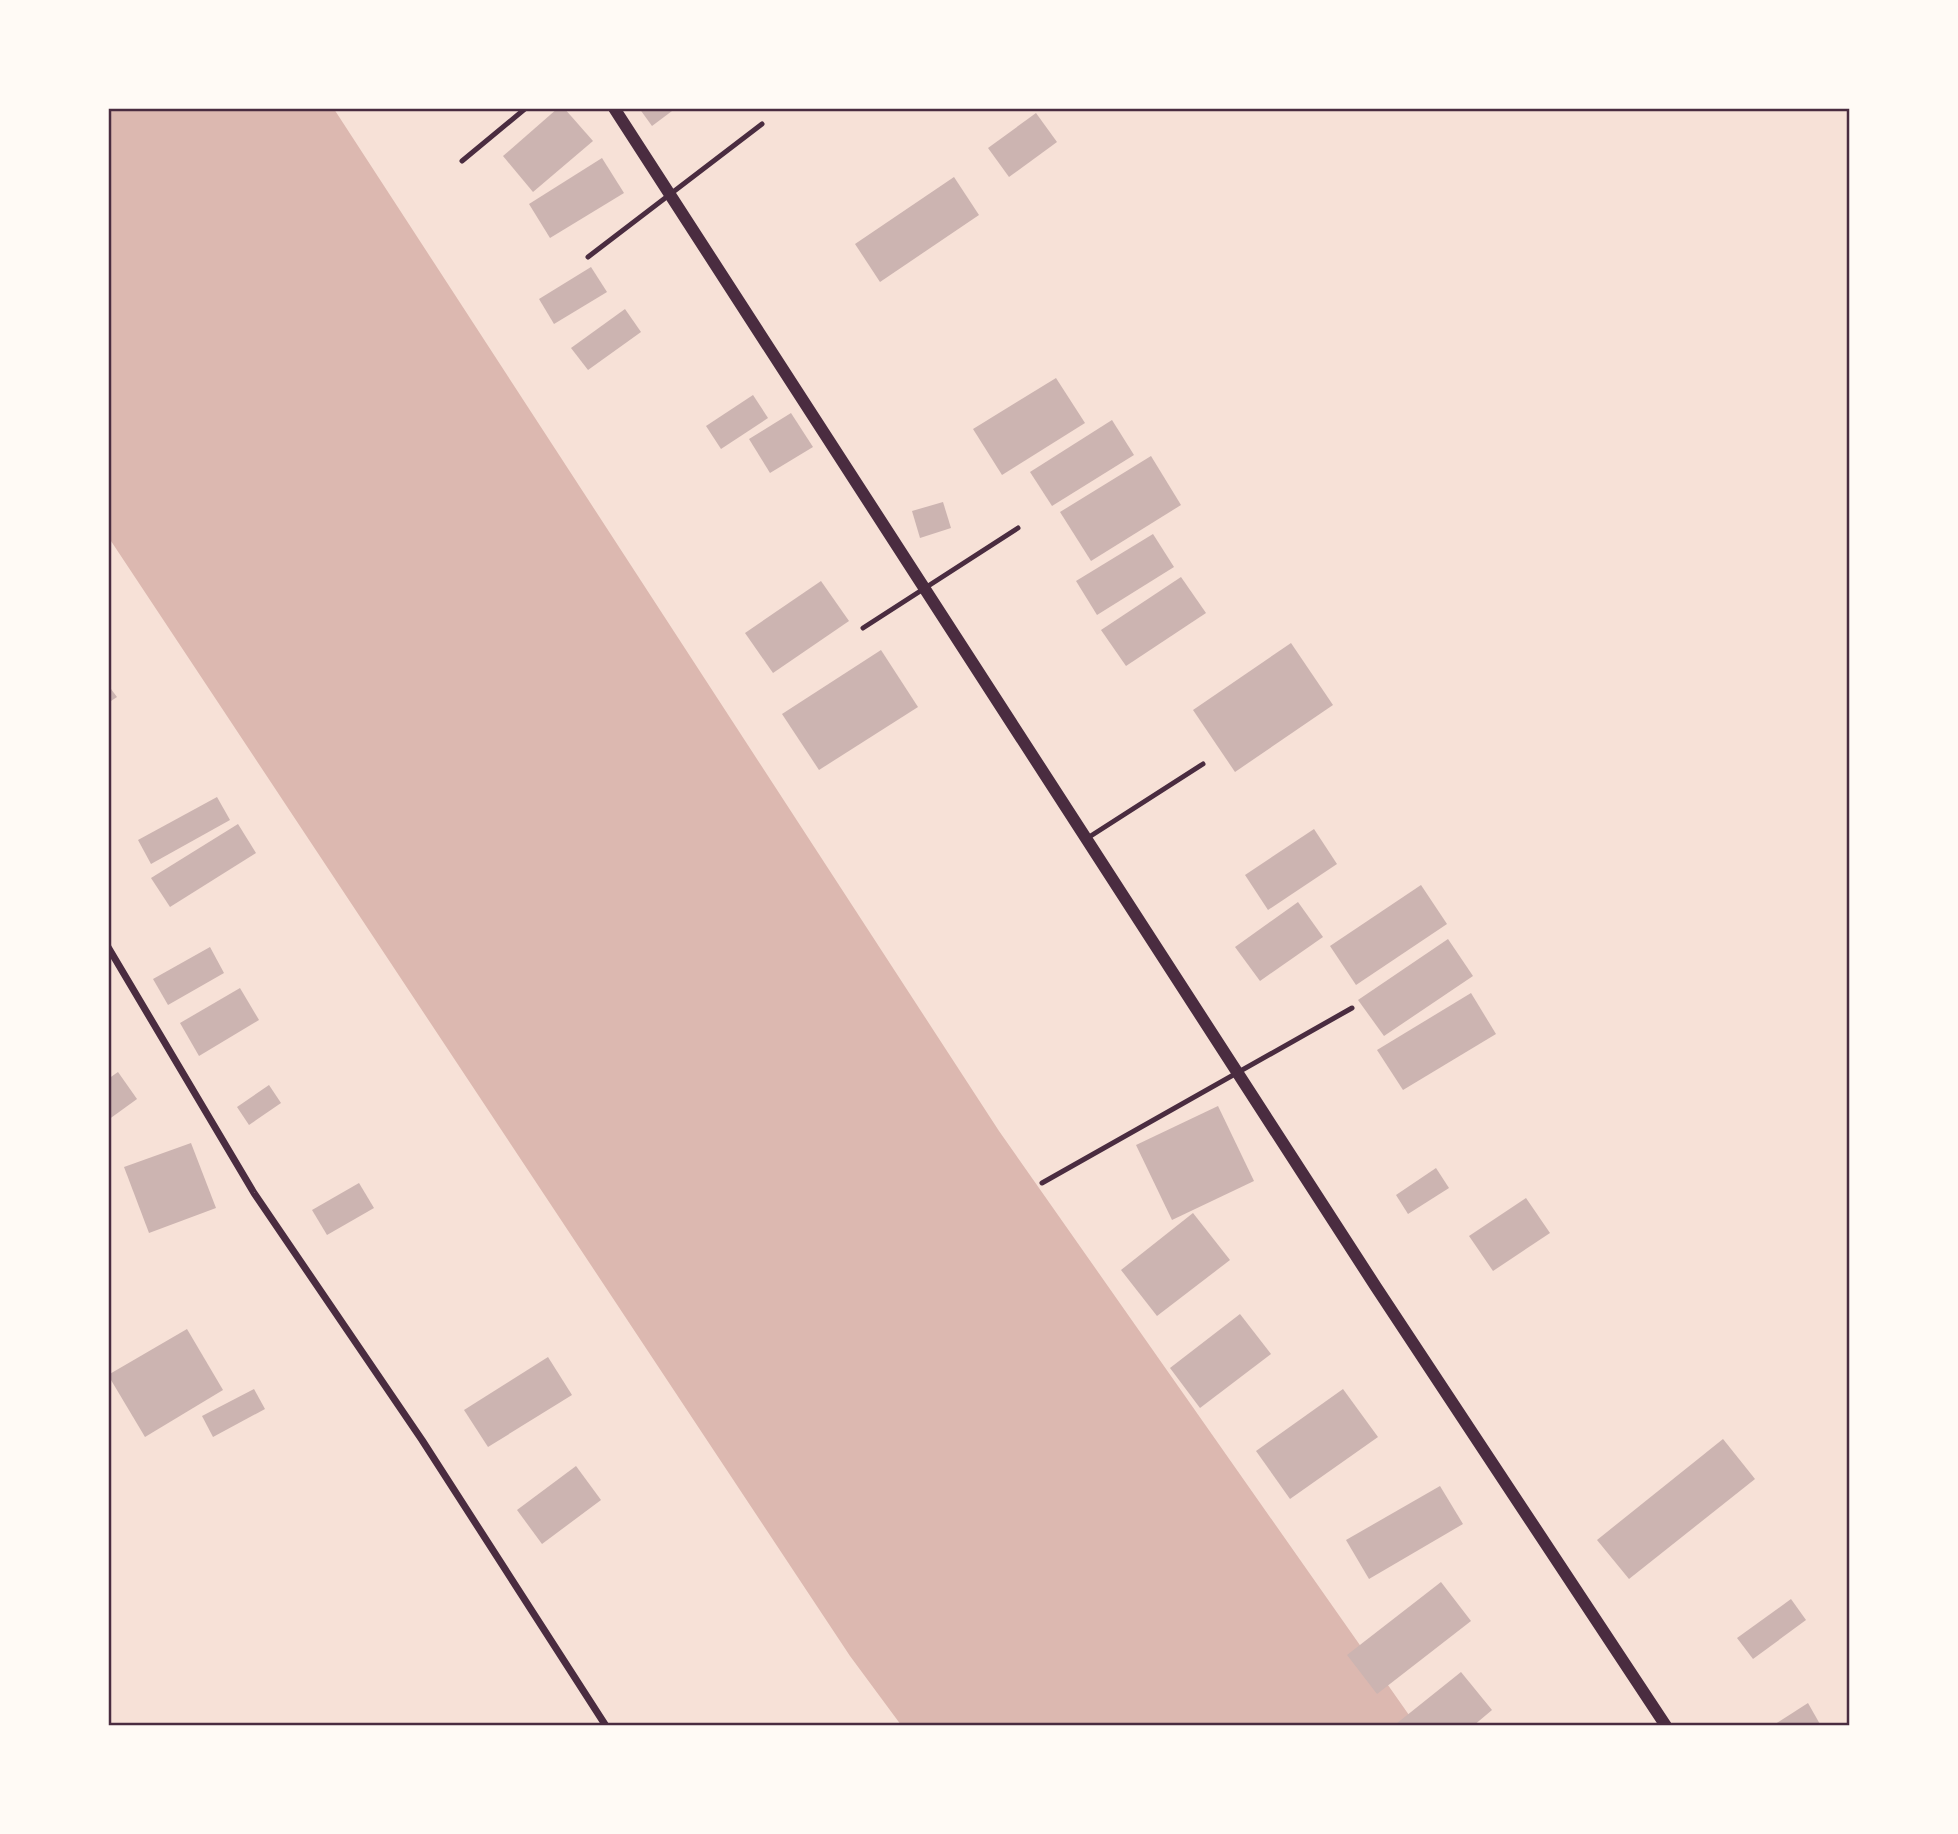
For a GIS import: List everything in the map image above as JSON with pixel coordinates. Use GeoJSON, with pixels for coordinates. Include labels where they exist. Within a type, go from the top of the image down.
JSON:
{"type":"FeatureCollection","features":[{"type":"Feature","properties":{"kind":"street"},"geometry":{"type":"LineString","coordinates":[[614,108],[1383,1298],[1666,1726]]}},
{"type":"Feature","properties":{"kind":"street"},"geometry":{"type":"LineString","coordinates":[[108,947],[254,1193],[422,1440],[606,1726]]}},
{"type":"Feature","properties":{"kind":"lane"},"geometry":{"type":"LineString","coordinates":[[462,161],[526,108]]}},
{"type":"Feature","properties":{"kind":"lane"},"geometry":{"type":"LineString","coordinates":[[588,257],[762,124]]}},
{"type":"Feature","properties":{"kind":"lane"},"geometry":{"type":"LineString","coordinates":[[863,628],[1018,528]]}},
{"type":"Feature","properties":{"kind":"lane"},"geometry":{"type":"LineString","coordinates":[[1086,838],[1203,764]]}},
{"type":"Feature","properties":{"kind":"lane"},"geometry":{"type":"LineString","coordinates":[[1042,1183],[1352,1008]]}},
{"type":"Feature","properties":{"kind":"shaded area"},"geometry":{"type":"Polygon","coordinates":[[[108,109],[334,109],[999,1131],[1416,1725],[901,1725],[850,1656],[109,538],[108,109]]]}},
{"type":"Feature","properties":{"kind":"building"},"geometry":{"type":"Polygon","coordinates":[[[558,108],[564,108],[593,141],[533,192],[503,156],[558,108]]]}},
{"type":"Feature","properties":{"kind":"building"},"geometry":{"type":"Polygon","coordinates":[[[639,108],[676,108],[652,126],[639,108]]]}},
{"type":"Feature","properties":{"kind":"building"},"geometry":{"type":"Polygon","coordinates":[[[1036,113],[1057,142],[1009,177],[988,148],[1036,113]]]}},
{"type":"Feature","properties":{"kind":"building"},"geometry":{"type":"Polygon","coordinates":[[[602,158],[624,193],[550,238],[529,204],[602,158]]]}},
{"type":"Feature","properties":{"kind":"building"},"geometry":{"type":"Polygon","coordinates":[[[954,177],[979,215],[880,282],[855,244],[954,177]]]}},
{"type":"Feature","properties":{"kind":"building"},"geometry":{"type":"Polygon","coordinates":[[[591,267],[607,292],[554,324],[539,299],[591,267]]]}},
{"type":"Feature","properties":{"kind":"building"},"geometry":{"type":"Polygon","coordinates":[[[625,309],[641,332],[588,370],[571,348],[625,309]]]}},
{"type":"Feature","properties":{"kind":"building"},"geometry":{"type":"Polygon","coordinates":[[[1056,378],[1085,423],[1002,475],[973,429],[1056,378]]]}},
{"type":"Feature","properties":{"kind":"building"},"geometry":{"type":"Polygon","coordinates":[[[753,395],[768,418],[721,449],[706,426],[753,395]]]}},
{"type":"Feature","properties":{"kind":"building"},"geometry":{"type":"Polygon","coordinates":[[[791,413],[813,447],[770,473],[749,439],[791,413]]]}},
{"type":"Feature","properties":{"kind":"building"},"geometry":{"type":"Polygon","coordinates":[[[1112,420],[1134,455],[1052,506],[1030,472],[1112,420]]]}},
{"type":"Feature","properties":{"kind":"building"},"geometry":{"type":"Polygon","coordinates":[[[1151,456],[1181,505],[1091,561],[1060,512],[1151,456]]]}},
{"type":"Feature","properties":{"kind":"building"},"geometry":{"type":"Polygon","coordinates":[[[943,502],[951,528],[920,538],[912,511],[943,502]]]}},
{"type":"Feature","properties":{"kind":"building"},"geometry":{"type":"Polygon","coordinates":[[[1153,534],[1174,567],[1097,615],[1076,581],[1153,534]]]}},
{"type":"Feature","properties":{"kind":"building"},"geometry":{"type":"Polygon","coordinates":[[[1181,577],[1206,613],[1126,666],[1101,630],[1181,577]]]}},
{"type":"Feature","properties":{"kind":"building"},"geometry":{"type":"Polygon","coordinates":[[[821,581],[849,621],[773,673],[745,633],[821,581]]]}},
{"type":"Feature","properties":{"kind":"building"},"geometry":{"type":"Polygon","coordinates":[[[1291,643],[1333,705],[1235,772],[1193,710],[1291,643]]]}},
{"type":"Feature","properties":{"kind":"building"},"geometry":{"type":"Polygon","coordinates":[[[881,650],[918,707],[819,770],[782,714],[881,650]]]}},
{"type":"Feature","properties":{"kind":"building"},"geometry":{"type":"Polygon","coordinates":[[[108,685],[117,697],[108,703],[108,685]]]}},
{"type":"Feature","properties":{"kind":"building"},"geometry":{"type":"Polygon","coordinates":[[[217,797],[230,820],[151,864],[138,840],[217,797]]]}},
{"type":"Feature","properties":{"kind":"building"},"geometry":{"type":"Polygon","coordinates":[[[238,824],[256,853],[170,907],[151,878],[238,824]]]}},
{"type":"Feature","properties":{"kind":"building"},"geometry":{"type":"Polygon","coordinates":[[[1314,829],[1337,864],[1268,910],[1245,875],[1314,829]]]}},
{"type":"Feature","properties":{"kind":"building"},"geometry":{"type":"Polygon","coordinates":[[[1421,885],[1447,924],[1356,985],[1330,946],[1421,885]]]}},
{"type":"Feature","properties":{"kind":"building"},"geometry":{"type":"Polygon","coordinates":[[[1298,902],[1323,937],[1260,981],[1235,947],[1298,902]]]}},
{"type":"Feature","properties":{"kind":"building"},"geometry":{"type":"Polygon","coordinates":[[[1448,939],[1473,976],[1384,1036],[1358,1000],[1448,939]]]}},
{"type":"Feature","properties":{"kind":"building"},"geometry":{"type":"Polygon","coordinates":[[[210,947],[224,973],[168,1005],[153,979],[210,947]]]}},
{"type":"Feature","properties":{"kind":"building"},"geometry":{"type":"Polygon","coordinates":[[[240,988],[259,1020],[199,1056],[180,1023],[240,988]]]}},
{"type":"Feature","properties":{"kind":"building"},"geometry":{"type":"Polygon","coordinates":[[[1471,993],[1496,1034],[1403,1090],[1377,1050],[1471,993]]]}},
{"type":"Feature","properties":{"kind":"building"},"geometry":{"type":"Polygon","coordinates":[[[118,1072],[137,1099],[108,1120],[108,1079],[118,1072]]]}},
{"type":"Feature","properties":{"kind":"building"},"geometry":{"type":"Polygon","coordinates":[[[269,1085],[281,1103],[249,1125],[237,1107],[269,1085]]]}},
{"type":"Feature","properties":{"kind":"building"},"geometry":{"type":"Polygon","coordinates":[[[1218,1106],[1254,1181],[1172,1220],[1136,1145],[1218,1106]]]}},
{"type":"Feature","properties":{"kind":"building"},"geometry":{"type":"Polygon","coordinates":[[[191,1143],[216,1208],[149,1233],[124,1167],[191,1143]]]}},
{"type":"Feature","properties":{"kind":"building"},"geometry":{"type":"Polygon","coordinates":[[[1436,1168],[1449,1188],[1408,1214],[1396,1195],[1436,1168]]]}},
{"type":"Feature","properties":{"kind":"building"},"geometry":{"type":"Polygon","coordinates":[[[359,1183],[374,1208],[327,1235],[312,1210],[359,1183]]]}},
{"type":"Feature","properties":{"kind":"building"},"geometry":{"type":"Polygon","coordinates":[[[1526,1198],[1550,1233],[1493,1271],[1469,1236],[1526,1198]]]}},
{"type":"Feature","properties":{"kind":"building"},"geometry":{"type":"Polygon","coordinates":[[[1193,1213],[1230,1260],[1157,1316],[1121,1270],[1193,1213]]]}},
{"type":"Feature","properties":{"kind":"building"},"geometry":{"type":"Polygon","coordinates":[[[1240,1314],[1271,1354],[1200,1408],[1170,1368],[1240,1314]]]}},
{"type":"Feature","properties":{"kind":"building"},"geometry":{"type":"Polygon","coordinates":[[[187,1329],[223,1390],[145,1437],[108,1375],[187,1329]]]}},
{"type":"Feature","properties":{"kind":"building"},"geometry":{"type":"Polygon","coordinates":[[[548,1357],[572,1395],[488,1447],[464,1410],[548,1357]]]}},
{"type":"Feature","properties":{"kind":"building"},"geometry":{"type":"Polygon","coordinates":[[[254,1389],[265,1409],[213,1437],[202,1416],[254,1389]]]}},
{"type":"Feature","properties":{"kind":"building"},"geometry":{"type":"Polygon","coordinates":[[[1343,1389],[1378,1437],[1290,1499],[1256,1451],[1343,1389]]]}},
{"type":"Feature","properties":{"kind":"building"},"geometry":{"type":"Polygon","coordinates":[[[1723,1439],[1755,1479],[1629,1579],[1597,1540],[1723,1439]]]}},
{"type":"Feature","properties":{"kind":"building"},"geometry":{"type":"Polygon","coordinates":[[[576,1466],[601,1500],[542,1544],[517,1510],[576,1466]]]}},
{"type":"Feature","properties":{"kind":"building"},"geometry":{"type":"Polygon","coordinates":[[[1440,1486],[1463,1524],[1369,1579],[1346,1540],[1440,1486]]]}},
{"type":"Feature","properties":{"kind":"building"},"geometry":{"type":"Polygon","coordinates":[[[1441,1582],[1471,1621],[1377,1694],[1347,1655],[1441,1582]]]}},
{"type":"Feature","properties":{"kind":"building"},"geometry":{"type":"Polygon","coordinates":[[[1791,1599],[1806,1620],[1753,1659],[1737,1638],[1791,1599]]]}},
{"type":"Feature","properties":{"kind":"building"},"geometry":{"type":"Polygon","coordinates":[[[1461,1672],[1492,1710],[1473,1726],[1396,1724],[1461,1672]]]}},
{"type":"Feature","properties":{"kind":"building"},"geometry":{"type":"Polygon","coordinates":[[[1808,1703],[1821,1726],[1772,1726],[1808,1703]]]}}]}
